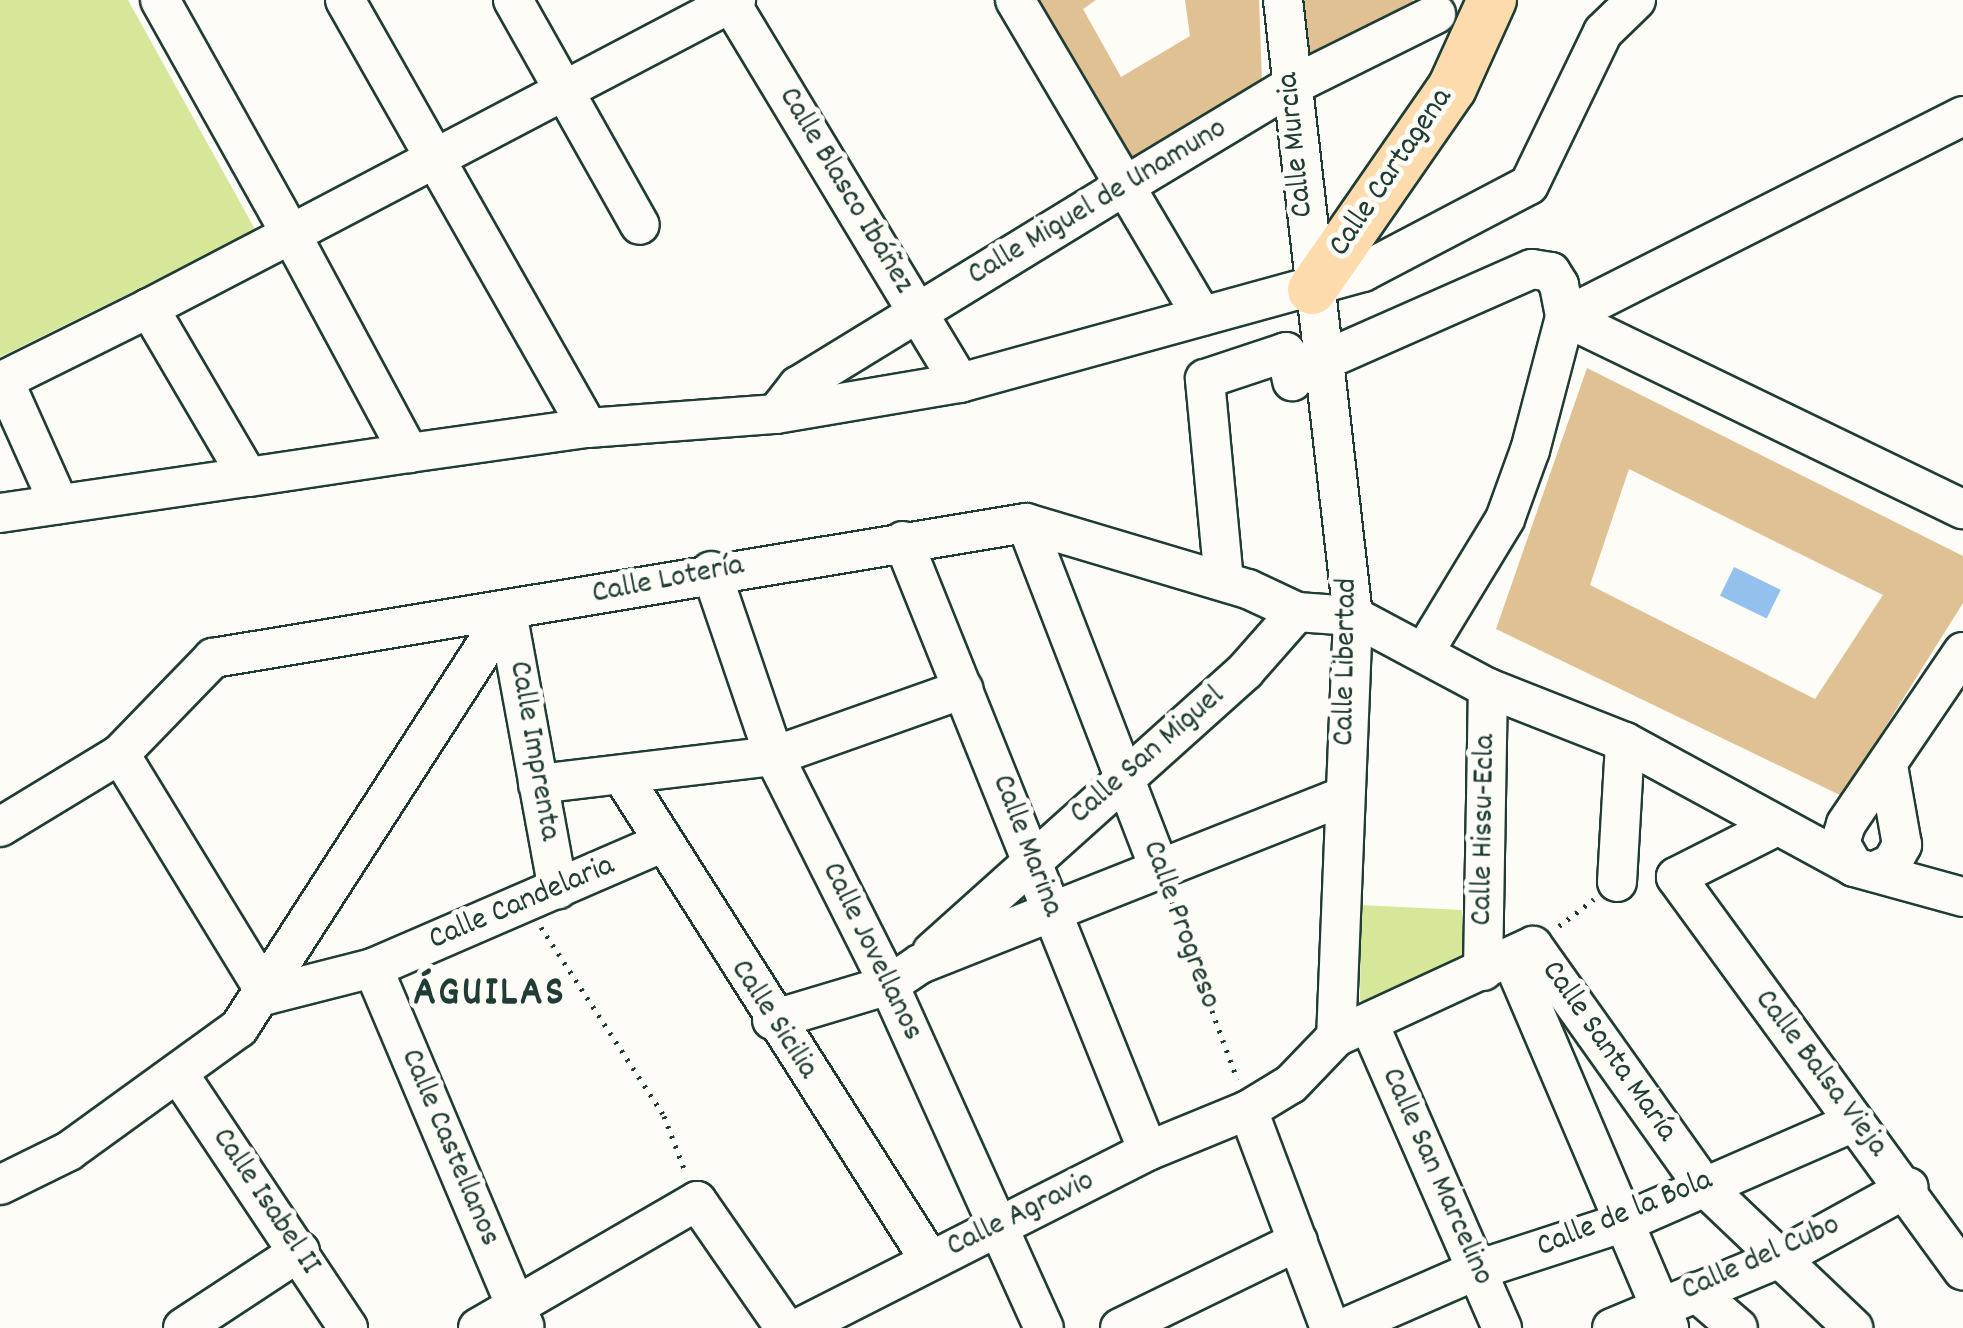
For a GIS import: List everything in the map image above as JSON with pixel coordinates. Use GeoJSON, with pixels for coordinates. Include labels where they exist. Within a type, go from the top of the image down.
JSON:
{"type":"FeatureCollection","features":[{"type":"Feature","properties":{"kind":"main road","name":"Calle Cartagena"},"geometry":{"type":"LineString","coordinates":[[1312,290],[1452,88],[1492,0]]}},
{"type":"Feature","properties":{"kind":"street"},"geometry":{"type":"LineString","coordinates":[[160,0],[409,453]]}},
{"type":"Feature","properties":{"kind":"street"},"geometry":{"type":"LineString","coordinates":[[345,0],[588,428]]}},
{"type":"Feature","properties":{"kind":"street"},"geometry":{"type":"LineString","coordinates":[[513,0],[640,225]]}},
{"type":"Feature","properties":{"kind":"street"},"geometry":{"type":"LineString","coordinates":[[1015,0],[1202,316]]}},
{"type":"Feature","properties":{"kind":"street","name":"Calle Murcia"},"geometry":{"type":"LineString","coordinates":[[1283,0],[1312,290]]}},
{"type":"Feature","properties":{"kind":"street"},"geometry":{"type":"LineString","coordinates":[[0,513],[588,428],[776,414],[960,383],[1312,290],[1363,272],[1529,185],[1603,32],[1636,0]]}},
{"type":"Feature","properties":{"kind":"street"},"geometry":{"type":"LineString","coordinates":[[58,504],[2,382],[732,1]]}},
{"type":"Feature","properties":{"kind":"street","name":"Calle Blasco Ibáñez"},"geometry":{"type":"LineString","coordinates":[[732,1],[960,383]]}},
{"type":"Feature","properties":{"kind":"street"},"geometry":{"type":"LineString","coordinates":[[1435,7],[1467,49]]}},
{"type":"Feature","properties":{"kind":"street","name":"Calle Miguel de Unamuno"},"geometry":{"type":"LineString","coordinates":[[776,414],[798,386],[1291,86],[1435,7]]}},
{"type":"Feature","properties":{"kind":"street"},"geometry":{"type":"LineString","coordinates":[[1565,317],[1963,116]]}},
{"type":"Feature","properties":{"kind":"street"},"geometry":{"type":"LineString","coordinates":[[1236,585],[1205,379],[1286,352],[1308,371],[1532,269],[1551,272],[1565,317],[1504,519],[1424,652]]}},
{"type":"Feature","properties":{"kind":"street","name":"Calle Libertad"},"geometry":{"type":"LineString","coordinates":[[1312,290],[1308,371],[1352,616],[1344,796],[1353,1031]]}},
{"type":"Feature","properties":{"kind":"street"},"geometry":{"type":"LineString","coordinates":[[150,308],[248,477]]}},
{"type":"Feature","properties":{"kind":"street"},"geometry":{"type":"LineString","coordinates":[[1565,317],[1963,509]]}},
{"type":"Feature","properties":{"kind":"street","name":"Calle Lotería"},"geometry":{"type":"LineString","coordinates":[[0,826],[120,754],[213,658],[507,612],[711,572],[1026,523],[1236,585],[1297,612]]}},
{"type":"Feature","properties":{"kind":"street","name":"Calle Progreso"},"geometry":{"type":"LineString","coordinates":[[1026,523],[1160,872]]}},
{"type":"Feature","properties":{"kind":"street","name":"Calle Marina"},"geometry":{"type":"LineString","coordinates":[[903,541],[1148,1151]]}},
{"type":"Feature","properties":{"kind":"street","name":"Calle Jovellanos"},"geometry":{"type":"LineString","coordinates":[[711,572],[774,756],[904,974],[1002,1230],[1044,1328]]}},
{"type":"Feature","properties":{"kind":"street"},"geometry":{"type":"LineString","coordinates":[[120,754],[267,995],[507,612]]}},
{"type":"Feature","properties":{"kind":"street","name":"Calle Imprenta"},"geometry":{"type":"LineString","coordinates":[[507,612],[538,784],[543,897]]}},
{"type":"Feature","properties":{"kind":"street"},"geometry":{"type":"LineString","coordinates":[[1297,612],[1352,616],[1488,688],[1625,742],[1783,830],[1864,869],[1950,895]]}},
{"type":"Feature","properties":{"kind":"street","name":"Calle San Miguel"},"geometry":{"type":"LineString","coordinates":[[904,974],[1031,857],[1245,671],[1297,612]]}},
{"type":"Feature","properties":{"kind":"street"},"geometry":{"type":"LineString","coordinates":[[1864,869],[1840,842],[1849,820],[1963,652]]}},
{"type":"Feature","properties":{"kind":"street","name":"Calle Hissu-Ecla"},"geometry":{"type":"LineString","coordinates":[[1488,688],[1509,958]]}},
{"type":"Feature","properties":{"kind":"street"},"geometry":{"type":"LineString","coordinates":[[538,784],[623,777],[774,756],[963,689]]}},
{"type":"Feature","properties":{"kind":"street"},"geometry":{"type":"LineString","coordinates":[[1617,882],[1625,742]]}},
{"type":"Feature","properties":{"kind":"street"},"geometry":{"type":"LineString","coordinates":[[1864,869],[1892,863],[1900,835],[1888,766]]}},
{"type":"Feature","properties":{"kind":"street","name":"Calle Sicilia"},"geometry":{"type":"LineString","coordinates":[[623,777],[660,844],[929,1259]]}},
{"type":"Feature","properties":{"kind":"street"},"geometry":{"type":"LineString","coordinates":[[772,1020],[904,974],[1344,796]]}},
{"type":"Feature","properties":{"kind":"street"},"geometry":{"type":"LineString","coordinates":[[1783,830],[1881,812],[1950,895]]}},
{"type":"Feature","properties":{"kind":"street","name":"Calle Balsa Vieja"},"geometry":{"type":"LineString","coordinates":[[1783,830],[1676,877],[1850,1124],[1909,1187],[1963,1270]]}},
{"type":"Feature","properties":{"kind":"street","name":"Calle Candelaria"},"geometry":{"type":"LineString","coordinates":[[0,1184],[69,1151],[180,1076],[267,995],[373,968],[660,844]]}},
{"type":"Feature","properties":{"kind":"street"},"geometry":{"type":"LineString","coordinates":[[1353,1031],[1509,958],[1664,1316]]}},
{"type":"Feature","properties":{"kind":"street","name":"Calle Santa María"},"geometry":{"type":"LineString","coordinates":[[1509,958],[1702,1184],[1853,1328]]}},
{"type":"Feature","properties":{"kind":"street","name":"Calle Castellanos"},"geometry":{"type":"LineString","coordinates":[[373,968],[520,1316]]}},
{"type":"Feature","properties":{"kind":"street","name":"Calle Agravio"},"geometry":{"type":"LineString","coordinates":[[798,1328],[929,1259],[1002,1230],[1148,1151],[1248,1110],[1291,1084],[1353,1031]]}},
{"type":"Feature","properties":{"kind":"street","name":"Calle San Marcelino"},"geometry":{"type":"LineString","coordinates":[[1353,1031],[1478,1270],[1502,1328]]}},
{"type":"Feature","properties":{"kind":"street","name":"Calle Isabel II"},"geometry":{"type":"LineString","coordinates":[[180,1076],[348,1328]]}},
{"type":"Feature","properties":{"kind":"street"},"geometry":{"type":"LineString","coordinates":[[1248,1110],[1330,1328]]}},
{"type":"Feature","properties":{"kind":"street","name":"Calle de la Bola"},"geometry":{"type":"LineString","coordinates":[[1344,1328],[1478,1270],[1625,1222],[1702,1184],[1850,1124]]}},
{"type":"Feature","properties":{"kind":"street","name":"Calle del Cubo"},"geometry":{"type":"LineString","coordinates":[[1612,1328],[1664,1316],[1696,1292],[1778,1259],[1909,1187]]}},
{"type":"Feature","properties":{"kind":"street"},"geometry":{"type":"LineString","coordinates":[[478,1328],[520,1316],[697,1202],[785,1328]]}},
{"type":"Feature","properties":{"kind":"street"},"geometry":{"type":"LineString","coordinates":[[1120,1328],[1298,1241]]}},
{"type":"Feature","properties":{"kind":"street"},"geometry":{"type":"LineString","coordinates":[[183,1328],[300,1252]]}},
{"type":"Feature","properties":{"kind":"street"},"geometry":{"type":"LineString","coordinates":[[1696,1292],[1738,1328]]}},
{"type":"Feature","properties":{"kind":"path","name":"Calle Progreso"},"geometry":{"type":"LineString","coordinates":[[1160,872],[1248,1110]]}},
{"type":"Feature","properties":{"kind":"path"},"geometry":{"type":"LineString","coordinates":[[543,897],[664,1116],[697,1202]]}},
{"type":"Feature","properties":{"kind":"green space"},"geometry":{"type":"Polygon","coordinates":[[[0,0],[128,0],[256,231],[0,357],[0,0]]]}},
{"type":"Feature","properties":{"kind":"green space"},"geometry":{"type":"Polygon","coordinates":[[[1361,905],[1462,910],[1464,961],[1371,1008],[1360,1000],[1361,905]]]}},
{"type":"Feature","properties":{"kind":"water"},"geometry":{"type":"Polygon","coordinates":[[[1734,567],[1781,590],[1767,619],[1720,596],[1734,567]]]}},
{"type":"Feature","properties":{"kind":"building"},"geometry":{"type":"Polygon","coordinates":[[[1032,0],[1096,0],[1083,9],[1121,77],[1190,36],[1185,0],[1259,0],[1262,80],[1127,160],[1032,0]]]}},
{"type":"Feature","properties":{"kind":"building"},"geometry":{"type":"Polygon","coordinates":[[[1296,0],[1413,0],[1414,7],[1303,60],[1296,0]]]}},
{"type":"Feature","properties":{"kind":"building"},"geometry":{"type":"Polygon","coordinates":[[[1587,368],[1963,556],[1963,603],[1842,796],[1496,629],[1587,368]],[[1629,469],[1590,585],[1815,699],[1883,595],[1629,469]]]}},
{"type":"Feature","properties":{"kind":"district","name":"ÁGUILAS"},"geometry":{"type":"Point","coordinates":[490,995]}}]}
